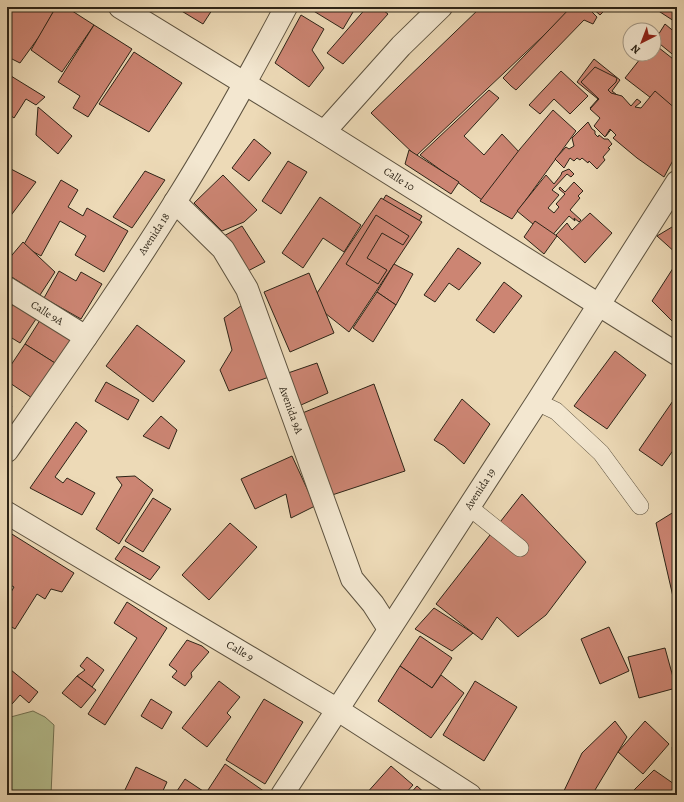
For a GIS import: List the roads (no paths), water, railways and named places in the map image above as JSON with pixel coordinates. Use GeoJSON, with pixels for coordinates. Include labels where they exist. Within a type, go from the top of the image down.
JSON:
{"type":"FeatureCollection","features":[{"type":"Feature","properties":{"kind":"street","name":"Calle 10"},"geometry":{"type":"LineString","coordinates":[[120,7],[324,132],[677,354]]}},
{"type":"Feature","properties":{"kind":"street","name":"Avenida 18"},"geometry":{"type":"LineString","coordinates":[[7,450],[86,337],[175,202],[245,83],[286,7]]}},
{"type":"Feature","properties":{"kind":"street"},"geometry":{"type":"LineString","coordinates":[[324,132],[401,46],[441,7]]}},
{"type":"Feature","properties":{"kind":"street","name":"Avenida 19"},"geometry":{"type":"LineString","coordinates":[[282,795],[600,305],[677,182]]}},
{"type":"Feature","properties":{"kind":"street","name":"Avenida 9A"},"geometry":{"type":"LineString","coordinates":[[175,202],[223,249],[247,289],[352,579],[373,604],[389,629]]}},
{"type":"Feature","properties":{"kind":"street","name":"Calle 9A"},"geometry":{"type":"LineString","coordinates":[[7,288],[86,337]]}},
{"type":"Feature","properties":{"kind":"street","name":"Calle 9"},"geometry":{"type":"LineString","coordinates":[[7,512],[338,710],[470,795]]}},
{"type":"Feature","properties":{"kind":"lane"},"geometry":{"type":"LineString","coordinates":[[537,402],[556,411],[601,453],[640,506]]}},
{"type":"Feature","properties":{"kind":"lane"},"geometry":{"type":"LineString","coordinates":[[469,507],[520,548]]}}]}
